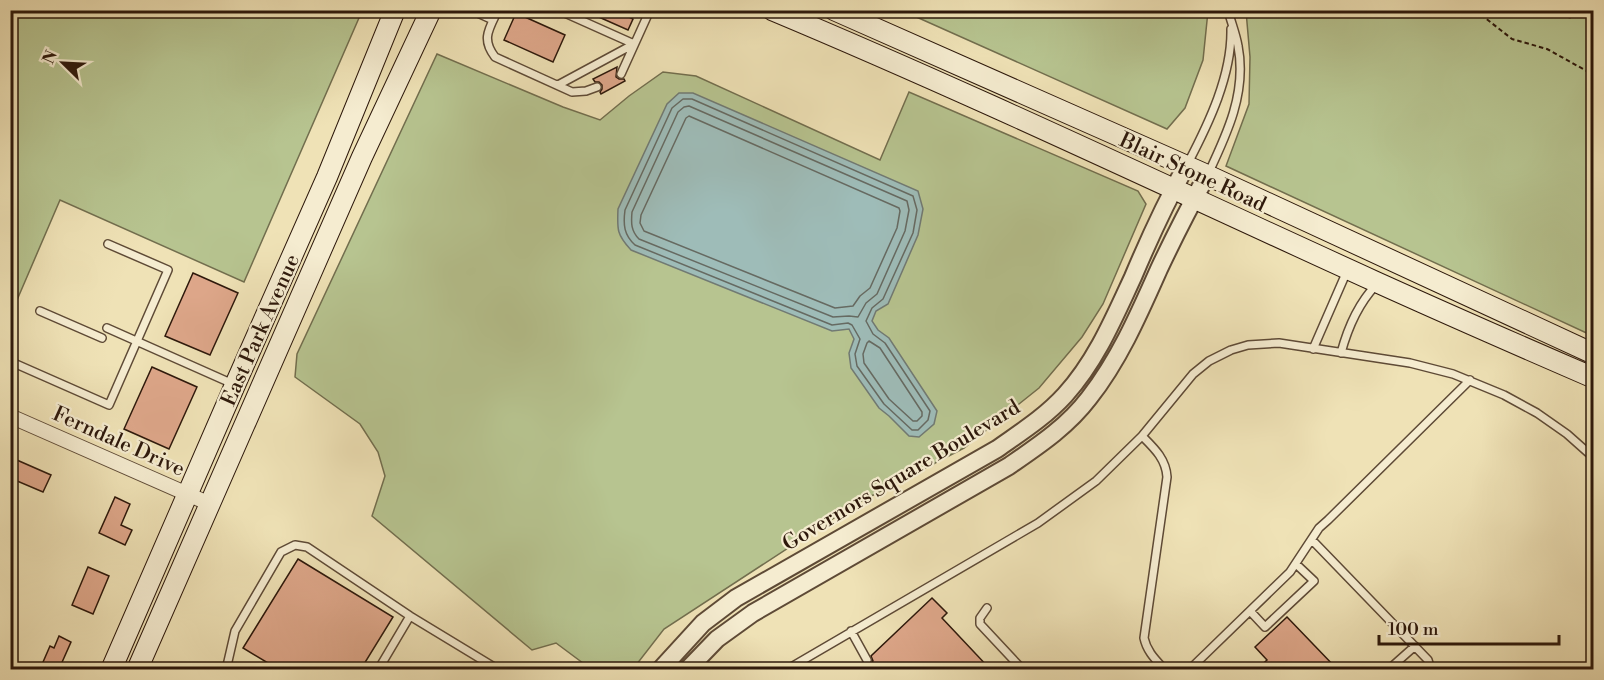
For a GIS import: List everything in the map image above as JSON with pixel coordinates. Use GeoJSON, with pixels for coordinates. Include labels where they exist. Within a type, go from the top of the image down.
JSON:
{"type":"FeatureCollection","features":[{"type":"Feature","properties":{"kind":"main road","name":"East Park Avenue"},"geometry":{"type":"LineString","coordinates":[[111,669],[327,177],[395,10]]}},
{"type":"Feature","properties":{"kind":"main road","name":"East Park Avenue"},"geometry":{"type":"LineString","coordinates":[[137,669],[357,168],[431,10]]}},
{"type":"Feature","properties":{"kind":"main road","name":"Blair Stone Road"},"geometry":{"type":"LineString","coordinates":[[772,10],[864,49],[1378,283],[1593,378]]}},
{"type":"Feature","properties":{"kind":"main road","name":"Blair Stone Road"},"geometry":{"type":"LineString","coordinates":[[834,10],[1208,175],[1593,354]]}},
{"type":"Feature","properties":{"kind":"main road"},"geometry":{"type":"LineString","coordinates":[[1348,269],[1366,258],[1381,256]]}},
{"type":"Feature","properties":{"kind":"street","name":"Governors Square Boulevard"},"geometry":{"type":"LineString","coordinates":[[660,669],[703,623],[736,598],[997,449],[1035,423],[1058,402],[1084,371],[1112,323],[1173,188],[1186,166]]}},
{"type":"Feature","properties":{"kind":"street","name":"Governors Square Boulevard"},"geometry":{"type":"LineString","coordinates":[[687,669],[717,639],[753,613],[998,472],[1044,443],[1069,421],[1106,375],[1131,330],[1194,199],[1208,175]]}},
{"type":"Feature","properties":{"kind":"street","name":"Ferndale Drive"},"geometry":{"type":"LineString","coordinates":[[10,416],[210,504]]}},
{"type":"Feature","properties":{"kind":"street"},"geometry":{"type":"LineString","coordinates":[[1013,438],[1024,456]]}},
{"type":"Feature","properties":{"kind":"lane"},"geometry":{"type":"LineString","coordinates":[[471,10],[493,20]]}},
{"type":"Feature","properties":{"kind":"lane"},"geometry":{"type":"LineString","coordinates":[[498,10],[488,31],[487,40],[488,48],[495,57],[572,92],[597,87]]}},
{"type":"Feature","properties":{"kind":"lane"},"geometry":{"type":"LineString","coordinates":[[558,10],[634,44]]}},
{"type":"Feature","properties":{"kind":"lane","name":"Governors Square Boulevard"},"geometry":{"type":"LineString","coordinates":[[1186,166],[1209,121],[1226,71],[1231,42],[1228,10]]}},
{"type":"Feature","properties":{"kind":"lane"},"geometry":{"type":"LineString","coordinates":[[621,74],[649,11]]}},
{"type":"Feature","properties":{"kind":"lane","name":"Governors Square Boulevard"},"geometry":{"type":"LineString","coordinates":[[1208,175],[1229,129],[1240,84],[1238,45],[1230,21]]}},
{"type":"Feature","properties":{"kind":"lane"},"geometry":{"type":"LineString","coordinates":[[558,85],[634,44]]}},
{"type":"Feature","properties":{"kind":"lane"},"geometry":{"type":"LineString","coordinates":[[16,364],[109,405],[168,270],[108,244]]}},
{"type":"Feature","properties":{"kind":"lane"},"geometry":{"type":"LineString","coordinates":[[1313,349],[1348,269]]}},
{"type":"Feature","properties":{"kind":"lane"},"geometry":{"type":"LineString","coordinates":[[1341,353],[1355,314],[1364,298],[1378,283]]}},
{"type":"Feature","properties":{"kind":"lane"},"geometry":{"type":"LineString","coordinates":[[40,311],[102,338]]}},
{"type":"Feature","properties":{"kind":"lane"},"geometry":{"type":"LineString","coordinates":[[107,328],[235,385]]}},
{"type":"Feature","properties":{"kind":"lane"},"geometry":{"type":"LineString","coordinates":[[786,669],[1038,523],[1096,481],[1142,436],[1194,374],[1209,361],[1231,350],[1248,345],[1279,343],[1410,363],[1453,374],[1504,395],[1537,413],[1567,434],[1593,458]]}},
{"type":"Feature","properties":{"kind":"lane"},"geometry":{"type":"LineString","coordinates":[[1189,669],[1282,580],[1296,564],[1319,528],[1470,380]]}},
{"type":"Feature","properties":{"kind":"lane"},"geometry":{"type":"LineString","coordinates":[[1142,436],[1162,458],[1167,477],[1144,638],[1150,652],[1166,669]]}},
{"type":"Feature","properties":{"kind":"lane"},"geometry":{"type":"LineString","coordinates":[[1312,540],[1428,660],[1431,669]]}},
{"type":"Feature","properties":{"kind":"lane"},"geometry":{"type":"LineString","coordinates":[[226,669],[235,631],[281,552],[296,545],[308,547],[410,616],[499,669]]}},
{"type":"Feature","properties":{"kind":"lane"},"geometry":{"type":"LineString","coordinates":[[1250,611],[1265,627],[1314,581],[1296,564]]}},
{"type":"Feature","properties":{"kind":"lane"},"geometry":{"type":"LineString","coordinates":[[987,608],[980,618],[980,624],[1023,669]]}},
{"type":"Feature","properties":{"kind":"lane"},"geometry":{"type":"LineString","coordinates":[[378,669],[410,616]]}},
{"type":"Feature","properties":{"kind":"lane"},"geometry":{"type":"LineString","coordinates":[[850,632],[867,660]]}},
{"type":"Feature","properties":{"kind":"lane"},"geometry":{"type":"LineString","coordinates":[[1388,669],[1415,646]]}},
{"type":"Feature","properties":{"kind":"path"},"geometry":{"type":"LineString","coordinates":[[1475,10],[1512,39],[1546,49],[1593,75]]}},
{"type":"Feature","properties":{"kind":"green space"},"geometry":{"type":"Polygon","coordinates":[[[11,10],[362,11],[244,282],[60,200],[11,314],[11,10]]]}},
{"type":"Feature","properties":{"kind":"green space"},"geometry":{"type":"Polygon","coordinates":[[[903,11],[1208,11],[1203,60],[1185,108],[1167,129],[903,11]]]}},
{"type":"Feature","properties":{"kind":"green space"},"geometry":{"type":"Polygon","coordinates":[[[1246,11],[1553,11],[1570,18],[1574,11],[1593,11],[1593,336],[1226,166],[1249,104],[1250,57],[1246,11]]]}},
{"type":"Feature","properties":{"kind":"green space"},"geometry":{"type":"Polygon","coordinates":[[[437,54],[563,107],[600,120],[663,72],[696,76],[880,160],[909,92],[1138,191],[1146,204],[1103,304],[1082,337],[1039,388],[964,448],[854,505],[664,629],[633,669],[591,669],[556,643],[532,650],[372,516],[385,476],[378,452],[360,424],[295,377],[297,354],[437,54]]]}},
{"type":"Feature","properties":{"kind":"water"},"geometry":{"type":"Polygon","coordinates":[[[679,93],[693,93],[918,191],[923,209],[918,235],[888,304],[876,311],[872,321],[878,330],[889,338],[937,411],[934,424],[919,437],[909,436],[879,408],[851,368],[849,353],[854,339],[849,329],[832,331],[631,250],[620,236],[618,209],[667,104],[679,93]]]}},
{"type":"Feature","properties":{"kind":"building"},"geometry":{"type":"Polygon","coordinates":[[[583,10],[615,10],[633,19],[628,30],[583,10]]]}},
{"type":"Feature","properties":{"kind":"building"},"geometry":{"type":"Polygon","coordinates":[[[516,13],[565,35],[553,62],[504,40],[516,13]]]}},
{"type":"Feature","properties":{"kind":"building"},"geometry":{"type":"Polygon","coordinates":[[[617,67],[616,77],[625,81],[601,94],[602,85],[593,79],[617,67]]]}},
{"type":"Feature","properties":{"kind":"building"},"geometry":{"type":"Polygon","coordinates":[[[193,273],[238,293],[210,355],[165,336],[193,273]]]}},
{"type":"Feature","properties":{"kind":"building"},"geometry":{"type":"Polygon","coordinates":[[[152,367],[197,387],[169,449],[124,429],[152,367]]]}},
{"type":"Feature","properties":{"kind":"building"},"geometry":{"type":"Polygon","coordinates":[[[10,457],[51,475],[43,492],[10,478],[10,457]]]}},
{"type":"Feature","properties":{"kind":"building"},"geometry":{"type":"Polygon","coordinates":[[[115,497],[130,504],[121,525],[132,530],[125,545],[99,533],[115,497]]]}},
{"type":"Feature","properties":{"kind":"building"},"geometry":{"type":"Polygon","coordinates":[[[298,559],[393,617],[361,669],[278,669],[243,648],[298,559]]]}},
{"type":"Feature","properties":{"kind":"building"},"geometry":{"type":"Polygon","coordinates":[[[88,567],[109,576],[93,614],[72,605],[88,567]]]}},
{"type":"Feature","properties":{"kind":"building"},"geometry":{"type":"Polygon","coordinates":[[[932,598],[947,613],[942,618],[990,669],[857,669],[863,664],[870,665],[873,661],[871,656],[932,598]]]}},
{"type":"Feature","properties":{"kind":"building"},"geometry":{"type":"Polygon","coordinates":[[[1287,617],[1337,669],[1257,669],[1267,660],[1255,647],[1287,617]]]}},
{"type":"Feature","properties":{"kind":"building"},"geometry":{"type":"Polygon","coordinates":[[[59,636],[71,642],[59,669],[40,669],[50,646],[54,648],[59,636]]]}}]}
